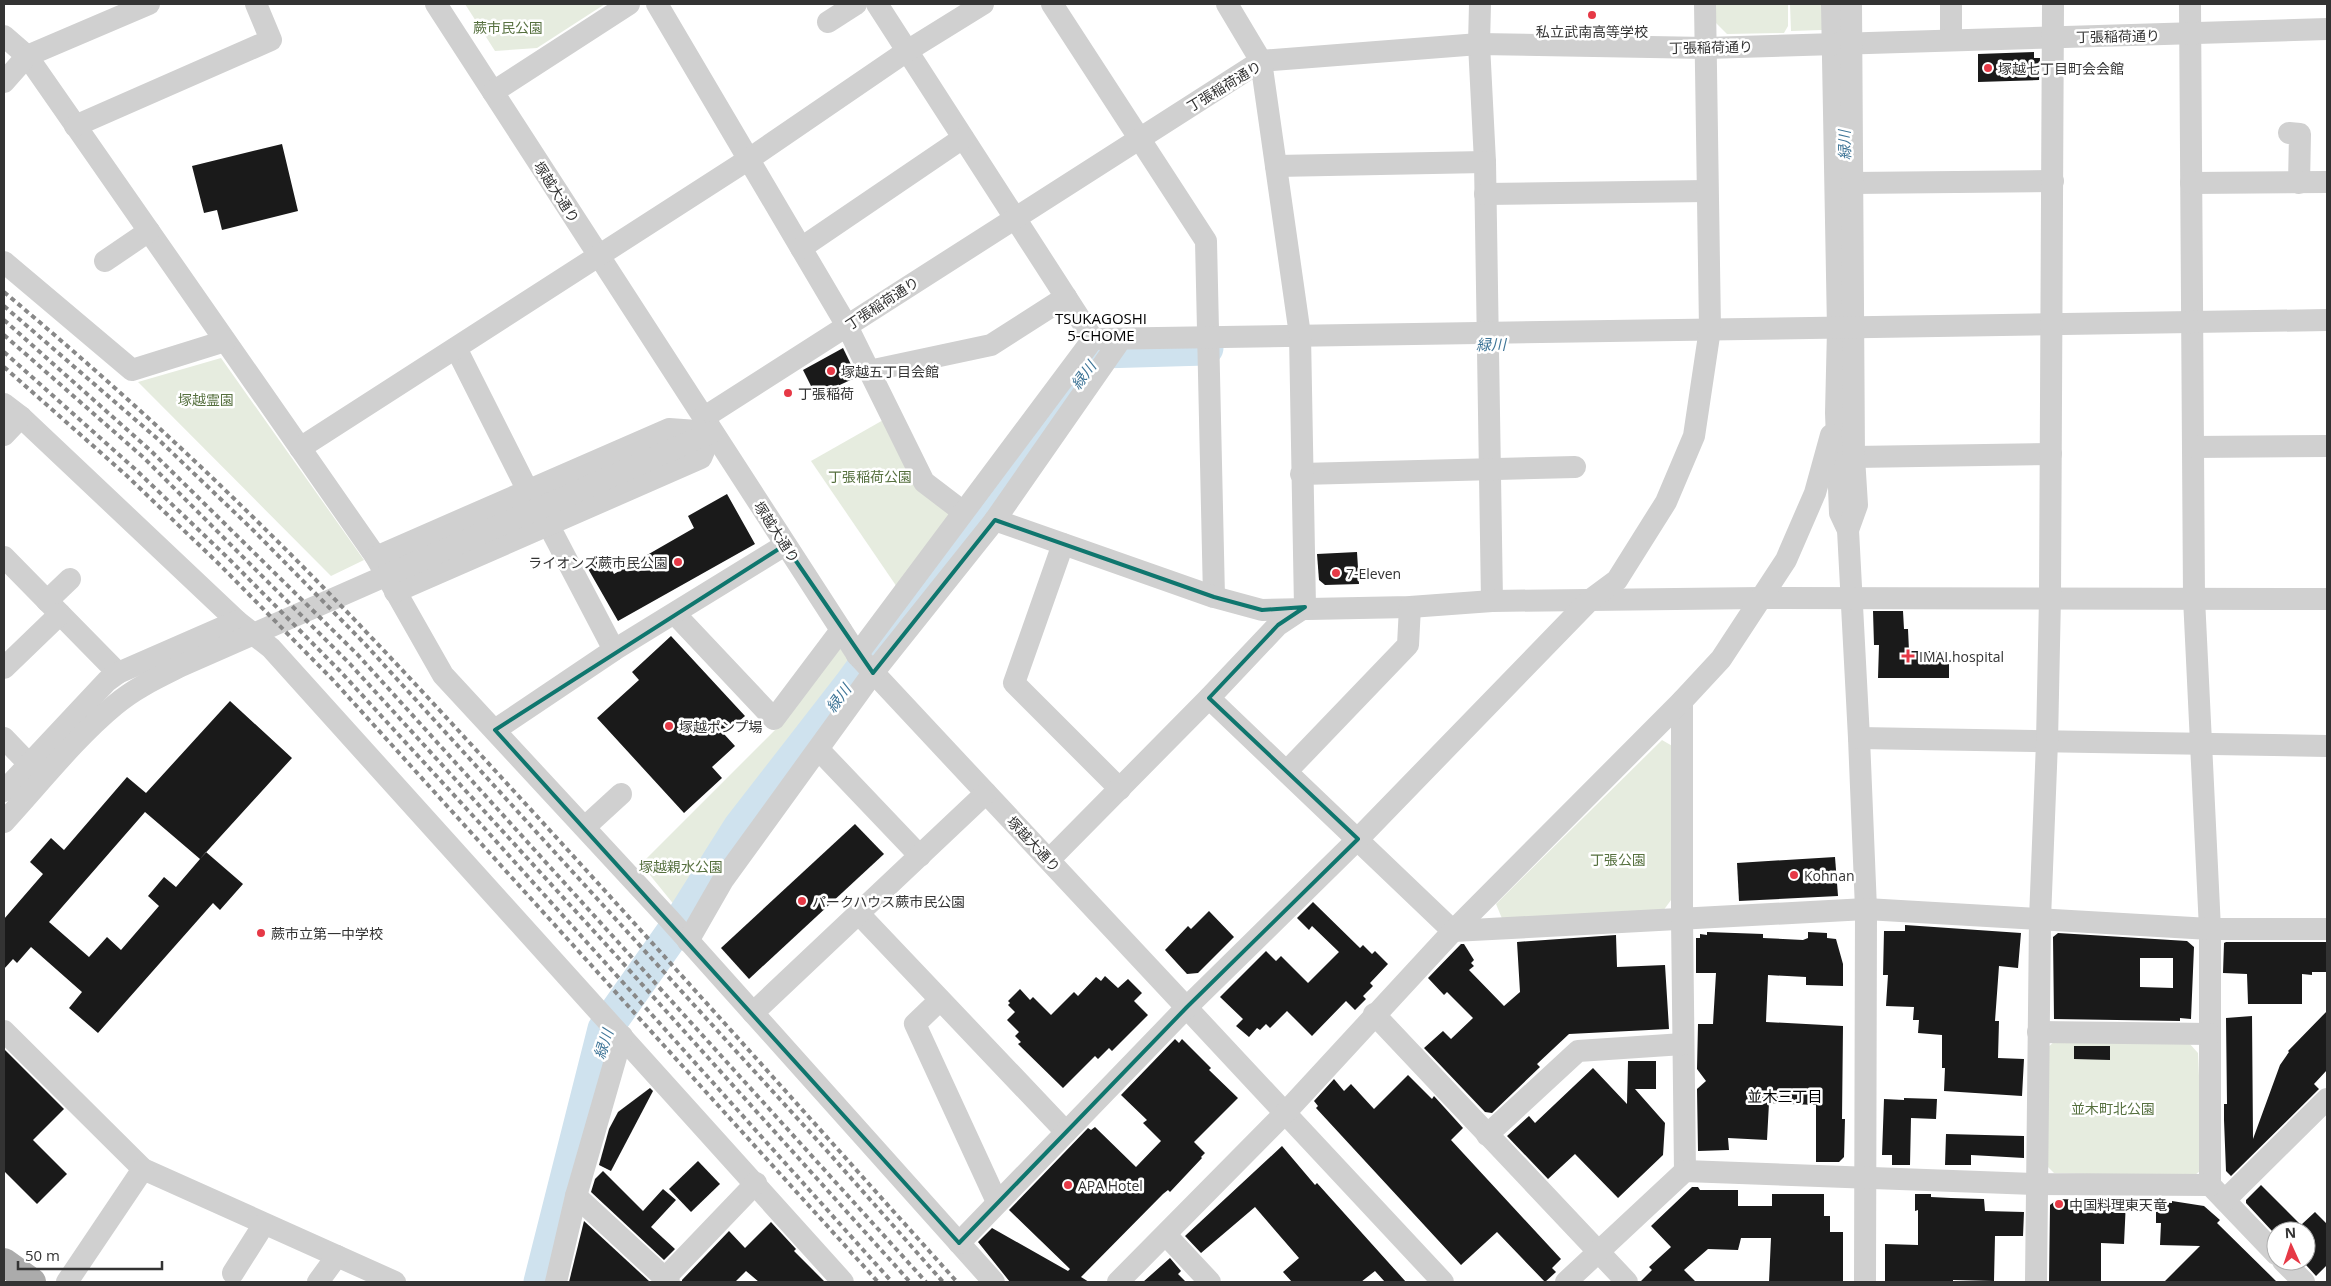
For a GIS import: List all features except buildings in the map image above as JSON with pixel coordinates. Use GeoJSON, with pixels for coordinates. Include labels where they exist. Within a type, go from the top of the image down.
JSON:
{"type":"FeatureCollection","features":[{"type":"Feature","properties":{"kind":"main road"},"geometry":{"type":"LineString","coordinates":[[4,1262],[32,1282]]}},
{"type":"Feature","properties":{"kind":"street"},"geometry":{"type":"LineString","coordinates":[[4,82],[27,56],[149,4]]}},
{"type":"Feature","properties":{"kind":"street"},"geometry":{"type":"LineString","coordinates":[[75,126],[271,40],[256,4]]}},
{"type":"Feature","properties":{"kind":"street","name":"塚越大通り"},"geometry":{"type":"LineString","coordinates":[[436,4],[785,545],[865,664],[1443,1282]]}},
{"type":"Feature","properties":{"kind":"street"},"geometry":{"type":"LineString","coordinates":[[493,92],[630,4]]}},
{"type":"Feature","properties":{"kind":"street"},"geometry":{"type":"LineString","coordinates":[[657,4],[847,326],[924,482],[962,511]]}},
{"type":"Feature","properties":{"kind":"street"},"geometry":{"type":"LineString","coordinates":[[828,22],[856,4]]}},
{"type":"Feature","properties":{"kind":"street"},"geometry":{"type":"LineString","coordinates":[[877,4],[1093,340]]}},
{"type":"Feature","properties":{"kind":"street"},"geometry":{"type":"LineString","coordinates":[[300,448],[597,255],[749,159],[907,51],[983,4]]}},
{"type":"Feature","properties":{"kind":"street"},"geometry":{"type":"LineString","coordinates":[[1052,4],[1138,140],[1206,242],[1214,598]]}},
{"type":"Feature","properties":{"kind":"street"},"geometry":{"type":"LineString","coordinates":[[1227,4],[1261,61],[1301,346],[1301,474],[1305,607]]}},
{"type":"Feature","properties":{"kind":"street"},"geometry":{"type":"LineString","coordinates":[[1480,4],[1479,44],[1486,194],[1492,601]]}},
{"type":"Feature","properties":{"kind":"street"},"geometry":{"type":"LineString","coordinates":[[959,1243],[1187,1007],[1358,839],[1590,600],[1617,580],[1666,502],[1694,436],[1710,337],[1705,4]]}},
{"type":"Feature","properties":{"kind":"street"},"geometry":{"type":"LineString","coordinates":[[1832,4],[1842,43],[1852,183],[1836,413],[1840,513],[1848,530]]}},
{"type":"Feature","properties":{"kind":"street"},"geometry":{"type":"LineString","coordinates":[[1851,4],[1842,43],[1843,330],[1857,505],[1848,530],[1866,909],[1864,1282]]}},
{"type":"Feature","properties":{"kind":"street"},"geometry":{"type":"LineString","coordinates":[[1951,4],[1951,40]]}},
{"type":"Feature","properties":{"kind":"street"},"geometry":{"type":"LineString","coordinates":[[2036,1282],[2040,919],[2047,742],[2050,597],[2053,4]]}},
{"type":"Feature","properties":{"kind":"street"},"geometry":{"type":"LineString","coordinates":[[2190,4],[2194,598],[2210,929],[2210,1034],[2218,1193],[2266,1243]]}},
{"type":"Feature","properties":{"kind":"street","name":"丁張稲荷通り"},"geometry":{"type":"LineString","coordinates":[[4,822],[91,728],[116,705],[144,685],[182,666],[685,445],[708,425],[847,326],[1261,61],[1479,44],[1706,48],[2327,29]]}},
{"type":"Feature","properties":{"kind":"street"},"geometry":{"type":"LineString","coordinates":[[4,36],[27,56],[376,557],[443,675],[688,940],[994,1282]]}},
{"type":"Feature","properties":{"kind":"street"},"geometry":{"type":"LineString","coordinates":[[2289,133],[2300,134],[2300,183]]}},
{"type":"Feature","properties":{"kind":"street"},"geometry":{"type":"LineString","coordinates":[[801,248],[963,138]]}},
{"type":"Feature","properties":{"kind":"street"},"geometry":{"type":"LineString","coordinates":[[1276,166],[1485,162]]}},
{"type":"Feature","properties":{"kind":"street"},"geometry":{"type":"LineString","coordinates":[[1852,183],[2053,181]]}},
{"type":"Feature","properties":{"kind":"street"},"geometry":{"type":"LineString","coordinates":[[2191,183],[2327,182]]}},
{"type":"Feature","properties":{"kind":"street"},"geometry":{"type":"LineString","coordinates":[[1486,194],[1707,191]]}},
{"type":"Feature","properties":{"kind":"street"},"geometry":{"type":"LineString","coordinates":[[105,261],[149,231]]}},
{"type":"Feature","properties":{"kind":"street"},"geometry":{"type":"LineString","coordinates":[[4,262],[132,370],[225,342]]}},
{"type":"Feature","properties":{"kind":"street"},"geometry":{"type":"LineString","coordinates":[[869,371],[991,345],[1066,297]]}},
{"type":"Feature","properties":{"kind":"street"},"geometry":{"type":"LineString","coordinates":[[1093,340],[1120,339],[1208,344],[1301,346],[1710,337],[1843,330],[2052,323],[2327,320]]}},
{"type":"Feature","properties":{"kind":"street"},"geometry":{"type":"LineString","coordinates":[[865,664],[995,520],[1120,339]]}},
{"type":"Feature","properties":{"kind":"street"},"geometry":{"type":"LineString","coordinates":[[688,940],[723,880],[819,750],[865,664],[962,511],[1093,340]]}},
{"type":"Feature","properties":{"kind":"street"},"geometry":{"type":"LineString","coordinates":[[456,348],[528,491]]}},
{"type":"Feature","properties":{"kind":"street"},"geometry":{"type":"LineString","coordinates":[[4,404],[21,417],[238,621],[271,648],[756,1183],[843,1282]]}},
{"type":"Feature","properties":{"kind":"street"},"geometry":{"type":"LineString","coordinates":[[1118,1282],[1166,1235],[1284,1112],[1453,932],[1682,701],[1721,659],[1786,560],[1815,493],[1836,413]]}},
{"type":"Feature","properties":{"kind":"street"},"geometry":{"type":"LineString","coordinates":[[4,435],[21,417]]}},
{"type":"Feature","properties":{"kind":"street"},"geometry":{"type":"LineString","coordinates":[[376,557],[669,429],[708,425],[701,458],[395,592]]}},
{"type":"Feature","properties":{"kind":"street"},"geometry":{"type":"LineString","coordinates":[[2193,447],[2327,446]]}},
{"type":"Feature","properties":{"kind":"street"},"geometry":{"type":"LineString","coordinates":[[1854,457],[2051,454]]}},
{"type":"Feature","properties":{"kind":"street"},"geometry":{"type":"LineString","coordinates":[[1301,474],[1575,467]]}},
{"type":"Feature","properties":{"kind":"street"},"geometry":{"type":"LineString","coordinates":[[995,520],[1214,598],[1262,610],[1305,607],[1410,607],[1492,601],[1762,598],[2327,598]]}},
{"type":"Feature","properties":{"kind":"street"},"geometry":{"type":"LineString","coordinates":[[549,526],[614,650]]}},
{"type":"Feature","properties":{"kind":"street"},"geometry":{"type":"LineString","coordinates":[[1063,544],[1014,683],[1120,789]]}},
{"type":"Feature","properties":{"kind":"street"},"geometry":{"type":"LineString","coordinates":[[495,730],[614,650],[785,545]]}},
{"type":"Feature","properties":{"kind":"street"},"geometry":{"type":"LineString","coordinates":[[4,557],[118,673]]}},
{"type":"Feature","properties":{"kind":"street"},"geometry":{"type":"LineString","coordinates":[[4,668],[54,608],[70,579]]}},
{"type":"Feature","properties":{"kind":"street"},"geometry":{"type":"LineString","coordinates":[[1049,860],[1209,698],[1278,625],[1305,607]]}},
{"type":"Feature","properties":{"kind":"street"},"geometry":{"type":"LineString","coordinates":[[1287,771],[1408,644],[1410,607]]}},
{"type":"Feature","properties":{"kind":"street"},"geometry":{"type":"LineString","coordinates":[[675,614],[774,719],[841,630]]}},
{"type":"Feature","properties":{"kind":"street"},"geometry":{"type":"LineString","coordinates":[[4,791],[28,763],[107,681],[118,673],[238,621]]}},
{"type":"Feature","properties":{"kind":"street"},"geometry":{"type":"LineString","coordinates":[[1209,698],[1453,932],[1866,909],[2210,929],[2327,929]]}},
{"type":"Feature","properties":{"kind":"street"},"geometry":{"type":"LineString","coordinates":[[1682,701],[1685,1171]]}},
{"type":"Feature","properties":{"kind":"street"},"geometry":{"type":"LineString","coordinates":[[4,738],[28,763]]}},
{"type":"Feature","properties":{"kind":"street"},"geometry":{"type":"LineString","coordinates":[[1859,738],[2047,742],[2201,742],[2327,746]]}},
{"type":"Feature","properties":{"kind":"street"},"geometry":{"type":"LineString","coordinates":[[819,750],[920,856]]}},
{"type":"Feature","properties":{"kind":"street"},"geometry":{"type":"LineString","coordinates":[[753,1013],[986,793]]}},
{"type":"Feature","properties":{"kind":"street"},"geometry":{"type":"LineString","coordinates":[[585,827],[621,794]]}},
{"type":"Feature","properties":{"kind":"street"},"geometry":{"type":"LineString","coordinates":[[859,914],[1066,1132]]}},
{"type":"Feature","properties":{"kind":"street"},"geometry":{"type":"LineString","coordinates":[[940,1000],[915,1024],[997,1202]]}},
{"type":"Feature","properties":{"kind":"street"},"geometry":{"type":"LineString","coordinates":[[1374,1014],[1627,1282]]}},
{"type":"Feature","properties":{"kind":"street"},"geometry":{"type":"LineString","coordinates":[[4,1031],[143,1168],[395,1282]]}},
{"type":"Feature","properties":{"kind":"street"},"geometry":{"type":"LineString","coordinates":[[2038,1032],[2210,1034]]}},
{"type":"Feature","properties":{"kind":"street"},"geometry":{"type":"LineString","coordinates":[[556,1282],[576,1196],[622,1035]]}},
{"type":"Feature","properties":{"kind":"street"},"geometry":{"type":"LineString","coordinates":[[1487,1135],[1578,1051],[1683,1044]]}},
{"type":"Feature","properties":{"kind":"street"},"geometry":{"type":"LineString","coordinates":[[1566,1282],[1685,1171],[2218,1193],[2327,1099]]}},
{"type":"Feature","properties":{"kind":"street"},"geometry":{"type":"LineString","coordinates":[[67,1282],[143,1168]]}},
{"type":"Feature","properties":{"kind":"street"},"geometry":{"type":"LineString","coordinates":[[576,1196],[667,1280],[756,1183]]}},
{"type":"Feature","properties":{"kind":"street"},"geometry":{"type":"LineString","coordinates":[[233,1273],[264,1224]]}},
{"type":"Feature","properties":{"kind":"street"},"geometry":{"type":"LineString","coordinates":[[1166,1235],[1210,1282]]}},
{"type":"Feature","properties":{"kind":"street"},"geometry":{"type":"LineString","coordinates":[[318,1282],[337,1256]]}},
{"type":"Feature","properties":{"kind":"street"},"geometry":{"type":"LineString","coordinates":[[2293,1271],[2304,1282]]}},
{"type":"Feature","properties":{"kind":"highlighted area"},"geometry":{"type":"Polygon","coordinates":[[[995,520],[1214,597],[1262,610],[1305,607],[1278,625],[1209,698],[1358,839],[1187,1007],[959,1243],[495,730],[785,545],[873,673],[995,520]]]}},
{"type":"Feature","properties":{"kind":"green space","name":"蕨市民公園"},"geometry":{"type":"Polygon","coordinates":[[[465,4],[605,4],[537,48],[495,51],[465,4]]]}},
{"type":"Feature","properties":{"kind":"green space"},"geometry":{"type":"Polygon","coordinates":[[[1714,4],[1788,4],[1788,26],[1784,33],[1727,34],[1714,21],[1714,4]]]}},
{"type":"Feature","properties":{"kind":"green space"},"geometry":{"type":"Polygon","coordinates":[[[1790,4],[1827,4],[1823,30],[1791,31],[1790,4]]]}},
{"type":"Feature","properties":{"kind":"green space","name":"塚越霊園"},"geometry":{"type":"Polygon","coordinates":[[[221,358],[364,560],[331,576],[138,382],[221,358]]]}},
{"type":"Feature","properties":{"kind":"green space","name":"丁張稲荷公園"},"geometry":{"type":"Polygon","coordinates":[[[885,419],[956,511],[899,590],[811,461],[885,419]]]}},
{"type":"Feature","properties":{"kind":"green space","name":"塚越親水公園"},"geometry":{"type":"Polygon","coordinates":[[[840,648],[858,674],[740,828],[684,917],[641,864],[775,730],[840,648]]]}},
{"type":"Feature","properties":{"kind":"green space","name":"丁張公園"},"geometry":{"type":"Polygon","coordinates":[[[1662,740],[1674,747],[1674,896],[1663,911],[1503,921],[1496,904],[1662,740]]]}},
{"type":"Feature","properties":{"kind":"green space","name":"並木町北公園"},"geometry":{"type":"Polygon","coordinates":[[[2056,1040],[2188,1042],[2198,1053],[2203,1169],[2192,1177],[2054,1173],[2046,1165],[2045,1050],[2056,1040]]]}},
{"type":"Feature","properties":{"kind":"waterway","name":"緑川"},"geometry":{"type":"LineString","coordinates":[[541,1282],[605,1029],[684,917],[740,828],[851,685],[962,533],[1101,351],[1206,348]]}},
{"type":"Feature","properties":{"kind":"railway"},"geometry":{"type":"LineString","coordinates":[[4,292],[70,348],[198,464],[360,626],[577,860],[957,1282]]}},
{"type":"Feature","properties":{"kind":"railway"},"geometry":{"type":"LineString","coordinates":[[4,306],[160,441],[253,530],[365,644],[828,1152],[943,1282]]}},
{"type":"Feature","properties":{"kind":"railway"},"geometry":{"type":"LineString","coordinates":[[4,320],[151,451],[358,655],[926,1282]]}},
{"type":"Feature","properties":{"kind":"railway"},"geometry":{"type":"LineString","coordinates":[[4,335],[144,458],[350,664],[910,1282]]}},
{"type":"Feature","properties":{"kind":"railway"},"geometry":{"type":"LineString","coordinates":[[4,352],[135,469],[227,557],[340,671],[486,830],[892,1282]]}},
{"type":"Feature","properties":{"kind":"railway"},"geometry":{"type":"LineString","coordinates":[[4,367],[126,475],[220,565],[333,680],[878,1282]]}},
{"type":"Feature","properties":{"kind":"place","name":"私立武南高等学校"},"geometry":{"type":"Point","coordinates":[1592,15]}},
{"type":"Feature","properties":{"kind":"place","name":"塚越七丁目町会会館"},"geometry":{"type":"Point","coordinates":[1988,68]}},
{"type":"Feature","properties":{"kind":"place","name":"塚越五丁目会館"},"geometry":{"type":"Point","coordinates":[831,371]}},
{"type":"Feature","properties":{"kind":"place","name":"丁張稲荷"},"geometry":{"type":"Point","coordinates":[788,393]}},
{"type":"Feature","properties":{"kind":"place","name":"ライオンズ蕨市民公園"},"geometry":{"type":"Point","coordinates":[678,562]}},
{"type":"Feature","properties":{"kind":"place","name":"7-Eleven"},"geometry":{"type":"Point","coordinates":[1336,573]}},
{"type":"Feature","properties":{"kind":"place","name":"IMAI.hospital"},"geometry":{"type":"Point","coordinates":[1908,656]}},
{"type":"Feature","properties":{"kind":"place","name":"塚越ポンプ場"},"geometry":{"type":"Point","coordinates":[669,726]}},
{"type":"Feature","properties":{"kind":"place","name":"Kohnan"},"geometry":{"type":"Point","coordinates":[1794,875]}},
{"type":"Feature","properties":{"kind":"place","name":"パークハウス蕨市民公園"},"geometry":{"type":"Point","coordinates":[802,901]}},
{"type":"Feature","properties":{"kind":"place","name":"蕨市立第一中学校"},"geometry":{"type":"Point","coordinates":[261,933]}},
{"type":"Feature","properties":{"kind":"place","name":"APA Hotel"},"geometry":{"type":"Point","coordinates":[1068,1185]}},
{"type":"Feature","properties":{"kind":"place","name":"中国料理東天竜"},"geometry":{"type":"Point","coordinates":[2059,1204]}},
{"type":"Feature","properties":{"kind":"district","name":"TSUKAGOSHI 5-CHOME"},"geometry":{"type":"Point","coordinates":[1101,326]}},
{"type":"Feature","properties":{"kind":"district","name":"並木三丁目"},"geometry":{"type":"Point","coordinates":[1785,1096]}}]}
